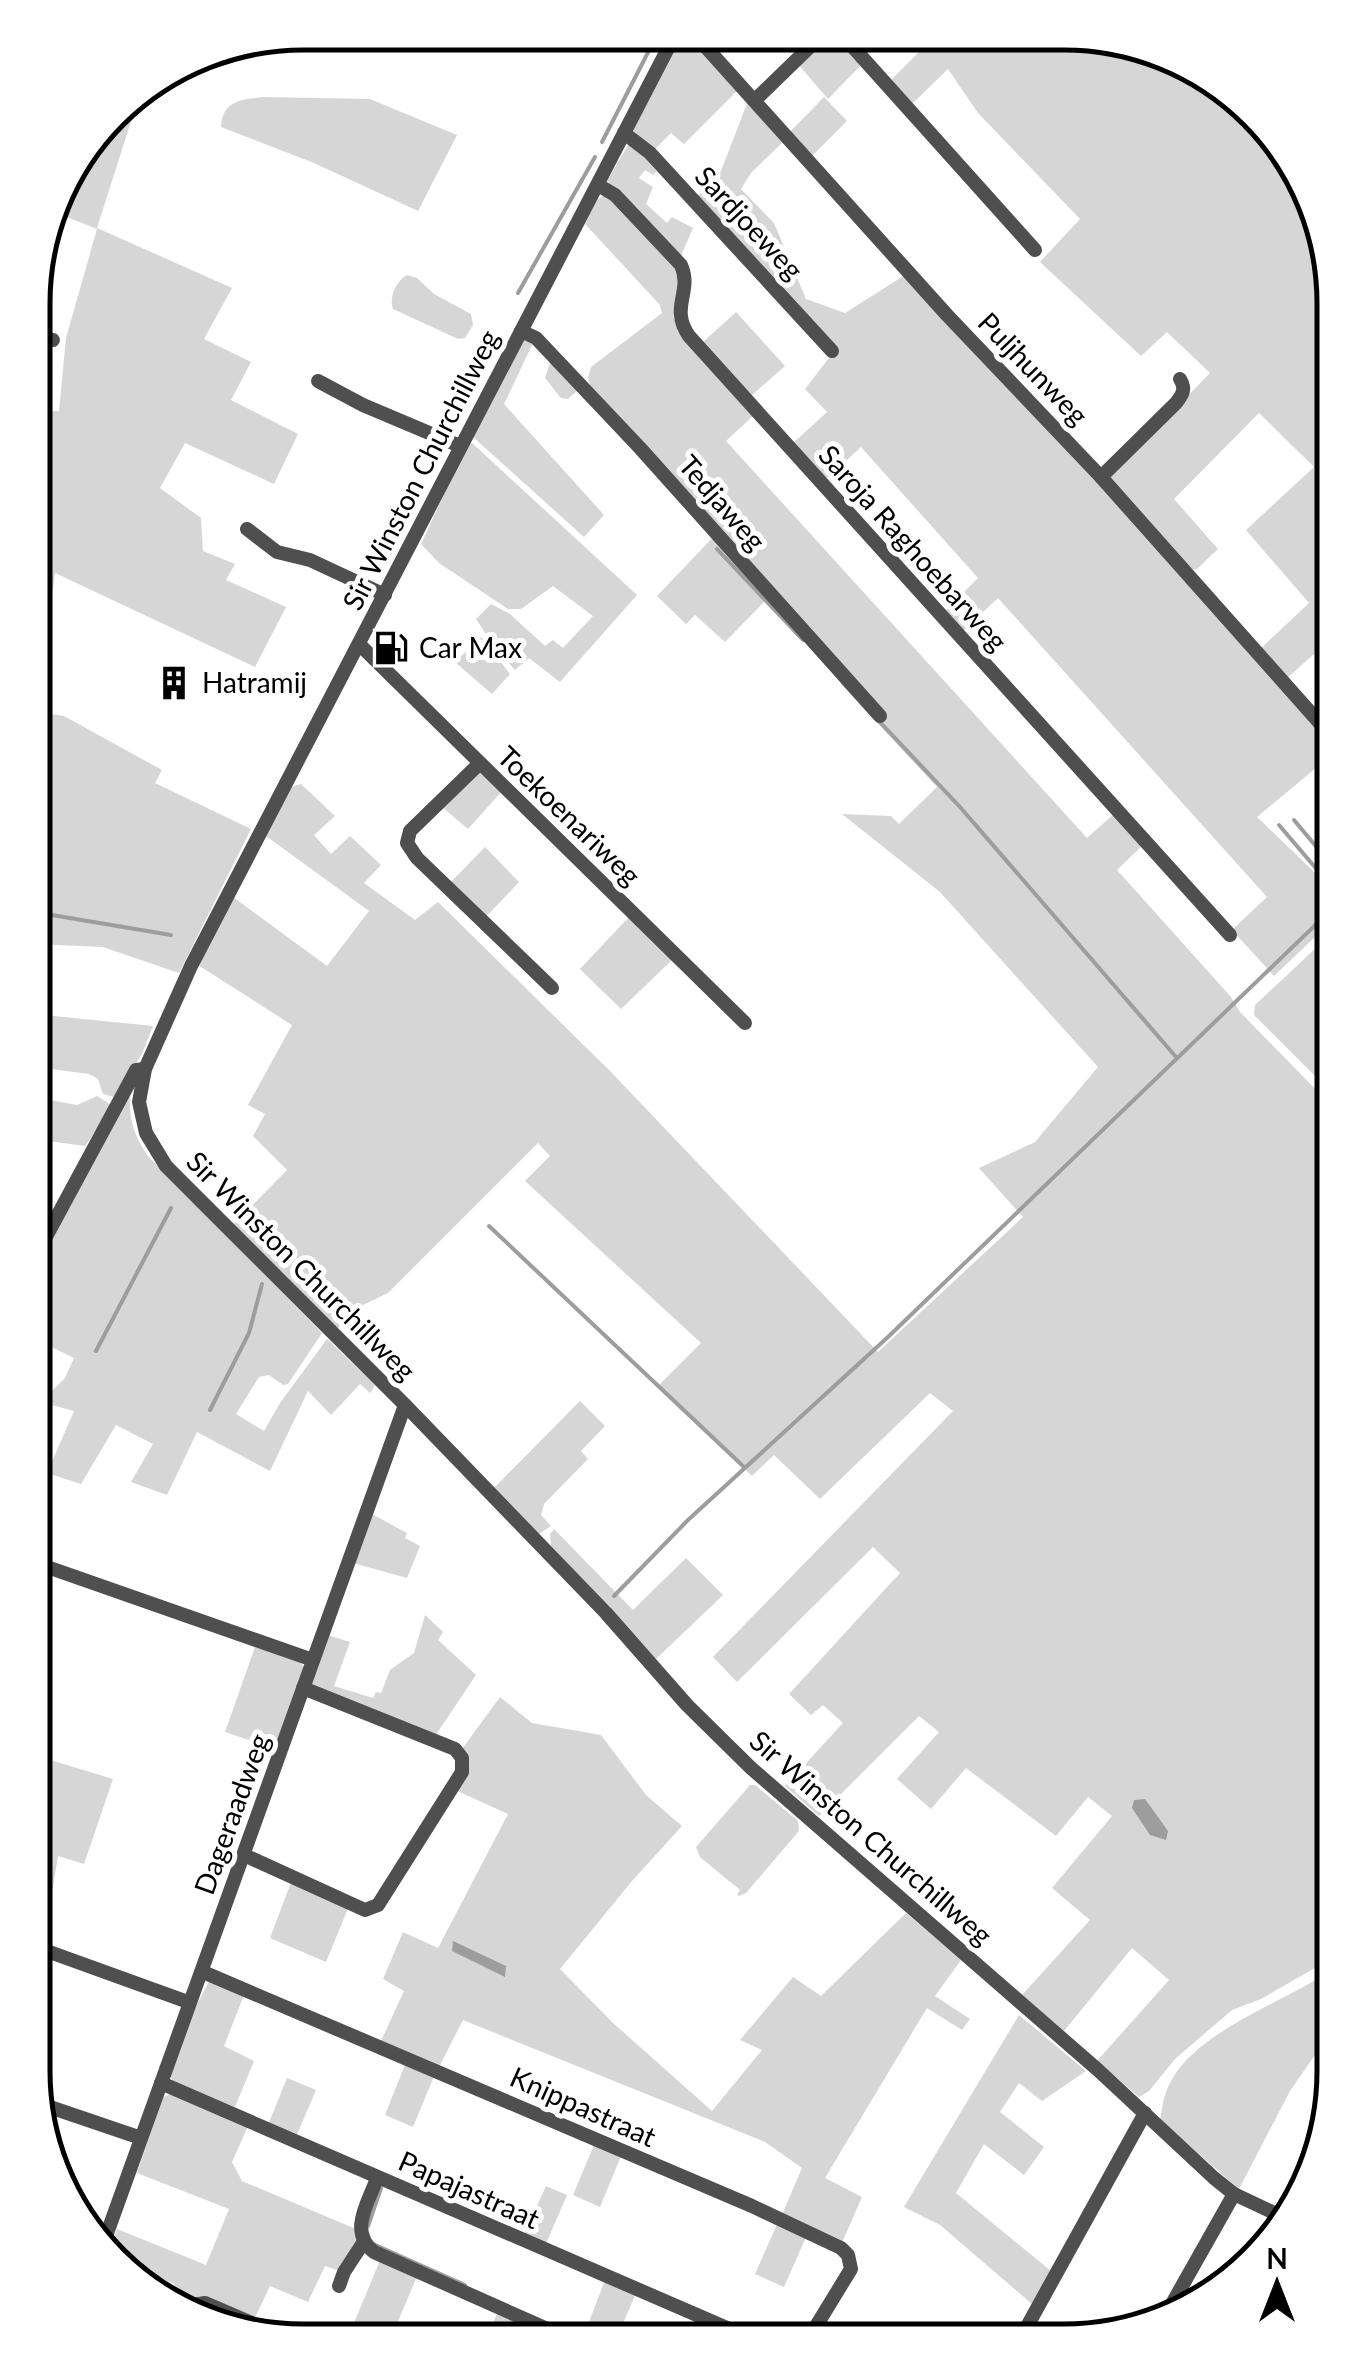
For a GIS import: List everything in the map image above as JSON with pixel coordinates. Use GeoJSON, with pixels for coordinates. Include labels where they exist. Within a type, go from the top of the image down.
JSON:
{"type":"FeatureCollection","features":[{"type":"Feature","properties":{"kind":"street","name":"Puljhunweg"},"geometry":{"type":"LineString","coordinates":[[709,50],[947,315],[1101,477],[1317,720]]}},
{"type":"Feature","properties":{"kind":"street"},"geometry":{"type":"LineString","coordinates":[[754,100],[806,50]]}},
{"type":"Feature","properties":{"kind":"street"},"geometry":{"type":"LineString","coordinates":[[856,50],[1035,250]]}},
{"type":"Feature","properties":{"kind":"street","name":"Sir Winston Churchillweg"},"geometry":{"type":"LineString","coordinates":[[668,51],[191,966],[145,1069],[140,1118],[166,1166],[405,1405],[750,1768],[1234,2194],[1273,2212]]}},
{"type":"Feature","properties":{"kind":"street","name":"Sardjoeweg"},"geometry":{"type":"LineString","coordinates":[[624,134],[650,153],[832,351]]}},
{"type":"Feature","properties":{"kind":"street","name":"Saroja Raghoebarweg"},"geometry":{"type":"LineString","coordinates":[[598,185],[615,195],[681,265],[686,276],[678,310],[688,336],[1230,934]]}},
{"type":"Feature","properties":{"kind":"street","name":"Tedjaweg"},"geometry":{"type":"LineString","coordinates":[[522,331],[536,338],[640,448],[880,716]]}},
{"type":"Feature","properties":{"kind":"street"},"geometry":{"type":"LineString","coordinates":[[1101,477],[1176,403],[1183,393],[1180,379]]}},
{"type":"Feature","properties":{"kind":"street"},"geometry":{"type":"LineString","coordinates":[[318,380],[363,405],[460,446]]}},
{"type":"Feature","properties":{"kind":"street"},"geometry":{"type":"LineString","coordinates":[[247,528],[278,552],[310,560],[385,596]]}},
{"type":"Feature","properties":{"kind":"street","name":"Toekoenariweg"},"geometry":{"type":"LineString","coordinates":[[360,645],[745,1023]]}},
{"type":"Feature","properties":{"kind":"street"},"geometry":{"type":"LineString","coordinates":[[478,764],[410,831],[407,844],[552,988]]}},
{"type":"Feature","properties":{"kind":"street"},"geometry":{"type":"LineString","coordinates":[[50,1229],[136,1070],[145,1069]]}},
{"type":"Feature","properties":{"kind":"street","name":"Dageraadweg"},"geometry":{"type":"LineString","coordinates":[[108,2231],[405,1405]]}},
{"type":"Feature","properties":{"kind":"street"},"geometry":{"type":"LineString","coordinates":[[50,1568],[313,1660]]}},
{"type":"Feature","properties":{"kind":"street"},"geometry":{"type":"LineString","coordinates":[[244,1855],[365,1910],[378,1905],[462,1772],[462,1758],[455,1749],[304,1688]]}},
{"type":"Feature","properties":{"kind":"street"},"geometry":{"type":"LineString","coordinates":[[50,1952],[188,2002]]}},
{"type":"Feature","properties":{"kind":"street","name":"Knippastraat"},"geometry":{"type":"LineString","coordinates":[[203,1972],[752,2206],[841,2248],[852,2269],[818,2324]]}},
{"type":"Feature","properties":{"kind":"street","name":"Papajastraat"},"geometry":{"type":"LineString","coordinates":[[161,2083],[720,2324]]}},
{"type":"Feature","properties":{"kind":"street"},"geometry":{"type":"LineString","coordinates":[[53,2108],[141,2138]]}},
{"type":"Feature","properties":{"kind":"street"},"geometry":{"type":"LineString","coordinates":[[1028,2324],[1144,2113]]}},
{"type":"Feature","properties":{"kind":"street"},"geometry":{"type":"LineString","coordinates":[[377,2178],[360,2222],[363,2243],[374,2252],[536,2324]]}},
{"type":"Feature","properties":{"kind":"street"},"geometry":{"type":"LineString","coordinates":[[1175,2298],[1234,2194]]}},
{"type":"Feature","properties":{"kind":"street"},"geometry":{"type":"LineString","coordinates":[[340,2286],[344,2272],[363,2243]]}},
{"type":"Feature","properties":{"kind":"shaded area"},"geometry":{"type":"Polygon","coordinates":[[[705,50],[739,89],[684,144],[671,133],[652,152],[633,130],[675,51],[705,50]]]}},
{"type":"Feature","properties":{"kind":"shaded area"},"geometry":{"type":"Polygon","coordinates":[[[811,50],[853,50],[864,62],[828,99],[797,63],[811,50]]]}},
{"type":"Feature","properties":{"kind":"shaded area"},"geometry":{"type":"Polygon","coordinates":[[[921,50],[1064,50],[1113,55],[1145,63],[1204,93],[1254,136],[1274,163],[1304,222],[1315,270],[1317,303],[1317,657],[1314,654],[1285,680],[1258,651],[1309,603],[1246,530],[1314,467],[1259,413],[1174,499],[1218,549],[1197,569],[1192,569],[1108,478],[1210,373],[1167,332],[1141,356],[1040,262],[1080,219],[978,113],[948,69],[912,104],[889,82],[921,50]]]}},
{"type":"Feature","properties":{"kind":"shaded area"},"geometry":{"type":"Polygon","coordinates":[[[264,97],[370,99],[457,135],[418,211],[314,163],[221,127],[229,107],[264,97]]]}},
{"type":"Feature","properties":{"kind":"shaded area"},"geometry":{"type":"Polygon","coordinates":[[[824,97],[847,121],[811,157],[789,133],[824,97]]]}},
{"type":"Feature","properties":{"kind":"shaded area"},"geometry":{"type":"Polygon","coordinates":[[[748,101],[785,140],[751,173],[741,189],[774,223],[806,299],[845,313],[905,275],[1109,493],[1317,725],[1317,767],[1257,817],[1317,874],[1317,935],[1274,976],[1232,930],[1267,897],[998,598],[963,631],[944,612],[978,578],[861,447],[825,480],[791,445],[827,412],[805,389],[835,350],[696,198],[721,171],[748,101]]]}},
{"type":"Feature","properties":{"kind":"shaded area"},"geometry":{"type":"Polygon","coordinates":[[[133,116],[97,228],[232,288],[204,339],[251,362],[231,400],[298,434],[274,484],[185,443],[160,488],[201,518],[203,551],[235,564],[226,580],[286,607],[255,667],[55,573],[50,612],[50,411],[59,411],[66,338],[97,229],[65,216],[93,163],[133,116]]]}},
{"type":"Feature","properties":{"kind":"shaded area"},"geometry":{"type":"Polygon","coordinates":[[[631,140],[657,171],[653,175],[645,170],[639,178],[653,187],[646,204],[667,223],[672,217],[693,228],[680,258],[607,181],[631,140]]]}},
{"type":"Feature","properties":{"kind":"shaded area"},"geometry":{"type":"Polygon","coordinates":[[[605,194],[678,268],[681,287],[673,316],[681,335],[754,415],[726,441],[1087,838],[1115,813],[1144,844],[1117,870],[1231,997],[1240,1012],[1317,1090],[1316,1967],[1261,1999],[1232,2010],[1175,2059],[1149,2091],[1139,2097],[1097,2061],[1169,1980],[1132,1948],[1064,2031],[1022,1995],[1090,1920],[1052,1888],[1112,1816],[1088,1797],[1056,1836],[966,1768],[931,1809],[897,1779],[939,1732],[919,1716],[819,1816],[785,1786],[843,1723],[823,1705],[811,1715],[789,1694],[900,1573],[873,1547],[737,1682],[713,1657],[953,1411],[930,1393],[820,1499],[774,1455],[752,1476],[657,1387],[701,1343],[525,1181],[550,1156],[538,1143],[388,1293],[363,1305],[337,1329],[232,1226],[287,1170],[253,1136],[265,1114],[248,1105],[292,1025],[198,965],[233,897],[327,966],[369,911],[266,836],[291,787],[301,784],[335,816],[314,835],[331,854],[350,836],[381,865],[364,883],[415,920],[438,902],[610,1071],[878,1352],[1023,1217],[979,1168],[1035,1142],[1098,1067],[940,892],[842,814],[891,816],[899,824],[937,787],[768,598],[725,642],[695,615],[686,624],[657,596],[718,532],[592,391],[588,378],[591,367],[662,313],[660,305],[585,224],[596,201],[605,194]]]}},
{"type":"Feature","properties":{"kind":"shaded area"},"geometry":{"type":"Polygon","coordinates":[[[407,275],[471,314],[473,325],[465,338],[458,339],[393,309],[394,290],[407,275]]]}},
{"type":"Feature","properties":{"kind":"shaded area"},"geometry":{"type":"Polygon","coordinates":[[[736,312],[785,366],[751,396],[702,343],[736,312]]]}},
{"type":"Feature","properties":{"kind":"shaded area"},"geometry":{"type":"Polygon","coordinates":[[[523,340],[534,341],[504,404],[604,515],[584,537],[473,437],[523,340]]]}},
{"type":"Feature","properties":{"kind":"shaded area"},"geometry":{"type":"Polygon","coordinates":[[[550,363],[578,390],[568,399],[561,398],[545,378],[550,363]]]}},
{"type":"Feature","properties":{"kind":"shaded area"},"geometry":{"type":"Polygon","coordinates":[[[472,443],[637,595],[560,682],[529,658],[515,670],[476,619],[491,604],[510,614],[545,646],[553,640],[563,648],[593,616],[553,586],[521,609],[508,609],[439,563],[421,544],[467,445],[472,443]]]}},
{"type":"Feature","properties":{"kind":"shaded area"},"geometry":{"type":"Polygon","coordinates":[[[481,637],[510,674],[492,694],[455,662],[481,637]]]}},
{"type":"Feature","properties":{"kind":"shaded area"},"geometry":{"type":"Polygon","coordinates":[[[50,714],[64,716],[162,770],[155,783],[251,829],[179,973],[103,947],[50,945],[50,714]]]}},
{"type":"Feature","properties":{"kind":"shaded area"},"geometry":{"type":"Polygon","coordinates":[[[479,772],[502,791],[468,829],[442,807],[479,772]]]}},
{"type":"Feature","properties":{"kind":"shaded area"},"geometry":{"type":"Polygon","coordinates":[[[485,847],[519,882],[484,919],[448,885],[485,847]]]}},
{"type":"Feature","properties":{"kind":"shaded area"},"geometry":{"type":"Polygon","coordinates":[[[629,917],[673,959],[621,1009],[580,969],[629,917]]]}},
{"type":"Feature","properties":{"kind":"shaded area"},"geometry":{"type":"Polygon","coordinates":[[[1317,947],[1317,1078],[1254,1015],[1255,1005],[1317,947]]]}},
{"type":"Feature","properties":{"kind":"shaded area"},"geometry":{"type":"Polygon","coordinates":[[[50,1016],[153,1026],[142,1054],[114,1097],[103,1094],[98,1079],[89,1074],[51,1069],[50,1073],[50,1016]]]}},
{"type":"Feature","properties":{"kind":"shaded area"},"geometry":{"type":"Polygon","coordinates":[[[131,1089],[132,1124],[148,1156],[322,1333],[288,1384],[283,1385],[269,1375],[259,1377],[236,1414],[264,1431],[327,1339],[375,1385],[370,1393],[360,1384],[331,1415],[308,1391],[270,1471],[197,1432],[167,1495],[131,1482],[153,1444],[116,1425],[81,1484],[50,1474],[74,1411],[50,1404],[50,1393],[65,1378],[74,1358],[50,1346],[50,1240],[131,1089]]]}},
{"type":"Feature","properties":{"kind":"shaded area"},"geometry":{"type":"Polygon","coordinates":[[[97,1096],[110,1104],[85,1146],[50,1141],[50,1100],[77,1105],[97,1096]]]}},
{"type":"Feature","properties":{"kind":"shaded area"},"geometry":{"type":"Polygon","coordinates":[[[580,1401],[605,1426],[581,1451],[588,1459],[544,1504],[541,1515],[551,1526],[539,1534],[494,1488],[580,1401]]]}},
{"type":"Feature","properties":{"kind":"shaded area"},"geometry":{"type":"Polygon","coordinates":[[[370,1513],[407,1533],[405,1538],[420,1546],[407,1578],[353,1563],[370,1513]]]}},
{"type":"Feature","properties":{"kind":"shaded area"},"geometry":{"type":"Polygon","coordinates":[[[554,1529],[633,1610],[686,1558],[723,1595],[656,1659],[551,1546],[550,1534],[554,1529]]]}},
{"type":"Feature","properties":{"kind":"shaded area"},"geometry":{"type":"Polygon","coordinates":[[[425,1615],[443,1632],[438,1640],[476,1675],[435,1736],[315,1690],[311,1682],[328,1635],[350,1642],[334,1686],[373,1698],[376,1692],[381,1693],[390,1670],[414,1653],[425,1615]]]}},
{"type":"Feature","properties":{"kind":"shaded area"},"geometry":{"type":"Polygon","coordinates":[[[255,1647],[300,1661],[305,1669],[278,1750],[225,1732],[255,1647]]]}},
{"type":"Feature","properties":{"kind":"shaded area"},"geometry":{"type":"Polygon","coordinates":[[[500,1697],[532,1723],[601,1735],[646,1795],[682,1826],[560,1969],[613,2023],[712,2111],[762,2050],[740,2040],[793,1977],[821,1996],[906,1913],[961,1960],[935,1996],[970,2019],[962,2030],[927,2008],[825,2178],[862,2197],[841,2245],[781,2217],[802,2168],[765,2142],[463,2020],[438,2069],[380,2043],[404,1991],[383,1979],[403,1932],[438,1948],[508,1814],[455,1790],[462,1749],[500,1697]]]}},
{"type":"Feature","properties":{"kind":"shaded area"},"geometry":{"type":"Polygon","coordinates":[[[50,1760],[113,1779],[84,1864],[58,1856],[50,1905],[50,1760]]]}},
{"type":"Feature","properties":{"kind":"shaded area"},"geometry":{"type":"Polygon","coordinates":[[[750,1785],[798,1821],[799,1831],[746,1893],[739,1896],[740,1890],[700,1857],[696,1847],[750,1785]]]}},
{"type":"Feature","properties":{"kind":"shaded area"},"geometry":{"type":"Polygon","coordinates":[[[1145,1799],[1168,1831],[1166,1840],[1150,1835],[1132,1808],[1134,1800],[1145,1799]]]}},
{"type":"Feature","properties":{"kind":"shaded area"},"geometry":{"type":"Polygon","coordinates":[[[292,1880],[349,1906],[326,1962],[270,1938],[292,1880]]]}},
{"type":"Feature","properties":{"kind":"shaded area"},"geometry":{"type":"Polygon","coordinates":[[[453,1941],[506,1966],[505,1977],[452,1951],[453,1941]]]}},
{"type":"Feature","properties":{"kind":"shaded area"},"geometry":{"type":"Polygon","coordinates":[[[209,1981],[244,1995],[224,2046],[254,2061],[235,2107],[175,2084],[170,2076],[191,2016],[209,1981]]]}},
{"type":"Feature","properties":{"kind":"shaded area"},"geometry":{"type":"Polygon","coordinates":[[[1314,1981],[1316,2053],[1290,2091],[1239,2189],[1160,2120],[1167,2090],[1179,2069],[1217,2035],[1314,1981]]]}},
{"type":"Feature","properties":{"kind":"shaded area"},"geometry":{"type":"Polygon","coordinates":[[[1019,2015],[1086,2071],[1042,2101],[1019,2083],[1000,2112],[1044,2147],[1024,2175],[984,2144],[956,2193],[1051,2271],[1032,2304],[940,2225],[904,2207],[1019,2015]]]}},
{"type":"Feature","properties":{"kind":"shaded area"},"geometry":{"type":"Polygon","coordinates":[[[406,2062],[435,2074],[413,2127],[385,2115],[406,2062]]]}},
{"type":"Feature","properties":{"kind":"shaded area"},"geometry":{"type":"Polygon","coordinates":[[[287,2078],[316,2090],[296,2137],[268,2125],[287,2078]]]}},
{"type":"Feature","properties":{"kind":"shaded area"},"geometry":{"type":"Polygon","coordinates":[[[171,2094],[248,2126],[232,2162],[242,2181],[356,2229],[358,2248],[352,2257],[346,2256],[337,2270],[325,2266],[308,2302],[270,2286],[255,2319],[249,2317],[177,2290],[175,2284],[149,2272],[114,2239],[117,2229],[206,2265],[229,2209],[137,2173],[163,2097],[171,2094]]]}},
{"type":"Feature","properties":{"kind":"shaded area"},"geometry":{"type":"Polygon","coordinates":[[[594,2145],[621,2156],[600,2207],[573,2195],[594,2145]]]}},
{"type":"Feature","properties":{"kind":"shaded area"},"geometry":{"type":"Polygon","coordinates":[[[546,2186],[567,2195],[545,2246],[523,2237],[546,2186]]]}},
{"type":"Feature","properties":{"kind":"shaded area"},"geometry":{"type":"Polygon","coordinates":[[[778,2222],[807,2235],[784,2287],[755,2274],[778,2222]]]}},
{"type":"Feature","properties":{"kind":"shaded area"},"geometry":{"type":"Polygon","coordinates":[[[381,2258],[418,2274],[397,2324],[354,2323],[381,2258]]]}},
{"type":"Feature","properties":{"kind":"shaded area"},"geometry":{"type":"Polygon","coordinates":[[[605,2280],[636,2293],[623,2324],[588,2324],[605,2280]]]}},
{"type":"Feature","properties":{"kind":"shaded area"},"geometry":{"type":"Polygon","coordinates":[[[498,2311],[529,2324],[493,2324],[498,2311]]]}},
{"type":"Feature","properties":{"kind":"waterway"},"geometry":{"type":"LineString","coordinates":[[602,142],[649,51]]}},
{"type":"Feature","properties":{"kind":"waterway"},"geometry":{"type":"LineString","coordinates":[[518,293],[595,157]]}},
{"type":"Feature","properties":{"kind":"waterway"},"geometry":{"type":"LineString","coordinates":[[717,549],[803,640]]}},
{"type":"Feature","properties":{"kind":"waterway"},"geometry":{"type":"LineString","coordinates":[[878,720],[960,807],[1176,1057]]}},
{"type":"Feature","properties":{"kind":"waterway"},"geometry":{"type":"LineString","coordinates":[[1294,820],[1317,847]]}},
{"type":"Feature","properties":{"kind":"waterway"},"geometry":{"type":"LineString","coordinates":[[1279,825],[1317,869]]}},
{"type":"Feature","properties":{"kind":"waterway"},"geometry":{"type":"LineString","coordinates":[[50,915],[171,935]]}},
{"type":"Feature","properties":{"kind":"waterway"},"geometry":{"type":"LineString","coordinates":[[614,1596],[688,1520],[888,1337],[1317,924]]}},
{"type":"Feature","properties":{"kind":"waterway"},"geometry":{"type":"LineString","coordinates":[[96,1351],[171,1208]]}},
{"type":"Feature","properties":{"kind":"waterway"},"geometry":{"type":"LineString","coordinates":[[489,1226],[744,1467]]}},
{"type":"Feature","properties":{"kind":"waterway"},"geometry":{"type":"LineString","coordinates":[[210,1410],[249,1333],[262,1284]]}},
{"type":"Feature","properties":{"kind":"waterway"},"geometry":{"type":"LineString","coordinates":[[368,2226],[381,2188]]}},
{"type":"Feature","properties":{"kind":"waterway"},"geometry":{"type":"LineString","coordinates":[[373,2244],[465,2285]]}},
{"type":"Feature","properties":{"kind":"place","name":"Car Max"},"geometry":{"type":"Point","coordinates":[391,648]}},
{"type":"Feature","properties":{"kind":"place","name":"Hatramij"},"geometry":{"type":"Point","coordinates":[174,683]}}]}
